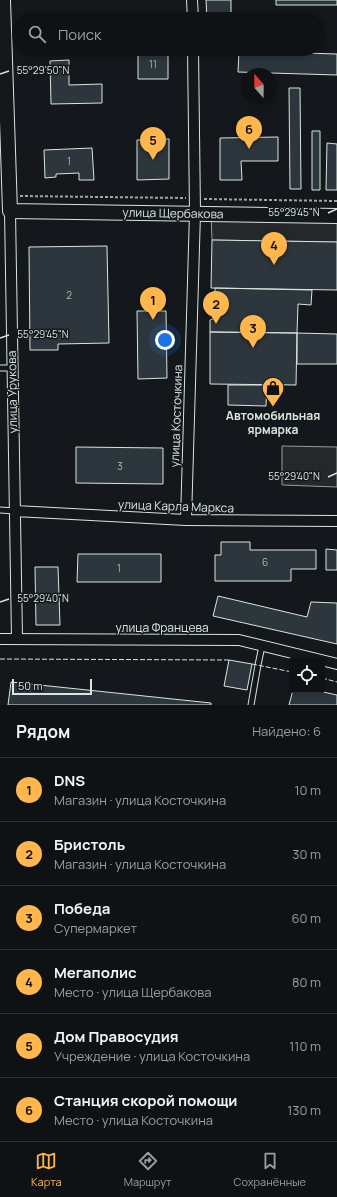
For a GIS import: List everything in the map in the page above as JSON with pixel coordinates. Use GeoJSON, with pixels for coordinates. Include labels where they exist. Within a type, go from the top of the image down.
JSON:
{"type":"FeatureCollection","features":[{"type":"Feature","properties":{"kind":"street","name":"улица Урукова"},"geometry":{"type":"LineString","coordinates":[[3,0],[9,196],[7,211],[12,368],[17,640]]}},
{"type":"Feature","properties":{"kind":"street"},"geometry":{"type":"LineString","coordinates":[[192,0],[193,12]]}},
{"type":"Feature","properties":{"kind":"street","name":"улица Косточкина"},"geometry":{"type":"LineString","coordinates":[[186,520],[195,213],[193,56]]}},
{"type":"Feature","properties":{"kind":"street","name":"улица Щербакова"},"geometry":{"type":"LineString","coordinates":[[7,211],[337,216]]}},
{"type":"Feature","properties":{"kind":"street","name":"улица Карла Маркса"},"geometry":{"type":"LineString","coordinates":[[15,512],[186,520],[337,521]]}},
{"type":"Feature","properties":{"kind":"street","name":"улица Францева"},"geometry":{"type":"LineString","coordinates":[[0,640],[239,640],[337,664]]}},
{"type":"Feature","properties":{"kind":"lane"},"geometry":{"type":"LineString","coordinates":[[0,368],[12,368]]}},
{"type":"Feature","properties":{"kind":"lane"},"geometry":{"type":"LineString","coordinates":[[0,510],[15,512]]}},
{"type":"Feature","properties":{"kind":"lane"},"geometry":{"type":"LineString","coordinates":[[251,705],[262,646]]}},
{"type":"Feature","properties":{"kind":"path"},"geometry":{"type":"LineString","coordinates":[[9,196],[337,201]]}},
{"type":"Feature","properties":{"kind":"shaded area"},"geometry":{"type":"Polygon","coordinates":[[[211,213],[337,216],[337,242],[212,240],[211,213]]]}},
{"type":"Feature","properties":{"kind":"shaded area"},"geometry":{"type":"Polygon","coordinates":[[[282,446],[337,447],[337,487],[282,485],[282,446]]]}},
{"type":"Feature","properties":{"kind":"building"},"geometry":{"type":"Polygon","coordinates":[[[206,0],[231,0],[231,12],[207,12],[206,0]]]}},
{"type":"Feature","properties":{"kind":"building"},"geometry":{"type":"Polygon","coordinates":[[[276,0],[337,0],[337,5],[276,5],[276,0]]]}},
{"type":"Feature","properties":{"kind":"building"},"geometry":{"type":"Polygon","coordinates":[[[325,54],[337,54],[337,75],[277,73],[277,68],[241,68],[241,72],[238,72],[239,56],[325,56],[325,54]]]}},
{"type":"Feature","properties":{"kind":"building"},"geometry":{"type":"Polygon","coordinates":[[[138,56],[168,56],[168,79],[138,79],[138,56]]]}},
{"type":"Feature","properties":{"kind":"building"},"geometry":{"type":"Polygon","coordinates":[[[69,60],[69,85],[102,84],[102,103],[51,104],[50,61],[69,60]]]}},
{"type":"Feature","properties":{"kind":"building"},"geometry":{"type":"Polygon","coordinates":[[[289,88],[300,88],[301,189],[290,189],[289,88]]]}},
{"type":"Feature","properties":{"kind":"building"},"geometry":{"type":"Polygon","coordinates":[[[312,131],[320,131],[320,190],[312,190],[312,131]]]}},
{"type":"Feature","properties":{"kind":"building"},"geometry":{"type":"Polygon","coordinates":[[[278,137],[278,161],[241,161],[242,180],[220,180],[220,138],[278,137]]]}},
{"type":"Feature","properties":{"kind":"building"},"geometry":{"type":"Polygon","coordinates":[[[169,139],[169,179],[137,180],[137,140],[169,139]]]}},
{"type":"Feature","properties":{"kind":"building"},"geometry":{"type":"Polygon","coordinates":[[[327,143],[337,144],[337,190],[326,190],[327,143]]]}},
{"type":"Feature","properties":{"kind":"building"},"geometry":{"type":"Polygon","coordinates":[[[92,148],[94,180],[79,180],[79,173],[56,174],[56,177],[45,178],[44,150],[92,148]]]}},
{"type":"Feature","properties":{"kind":"building"},"geometry":{"type":"Polygon","coordinates":[[[212,240],[337,242],[337,290],[211,288],[212,240]]]}},
{"type":"Feature","properties":{"kind":"building"},"geometry":{"type":"Polygon","coordinates":[[[107,246],[109,343],[58,344],[58,350],[30,350],[29,247],[107,246]]]}},
{"type":"Feature","properties":{"kind":"building"},"geometry":{"type":"Polygon","coordinates":[[[215,288],[312,290],[311,305],[298,304],[297,333],[210,332],[210,320],[215,318],[215,288]]]}},
{"type":"Feature","properties":{"kind":"building"},"geometry":{"type":"Polygon","coordinates":[[[137,311],[166,311],[167,378],[138,379],[137,311]]]}},
{"type":"Feature","properties":{"kind":"building"},"geometry":{"type":"Polygon","coordinates":[[[210,332],[297,333],[296,385],[210,384],[210,332]]]}},
{"type":"Feature","properties":{"kind":"building"},"geometry":{"type":"Polygon","coordinates":[[[297,333],[337,334],[337,364],[297,364],[297,333]]]}},
{"type":"Feature","properties":{"kind":"building"},"geometry":{"type":"Polygon","coordinates":[[[228,385],[267,385],[266,406],[228,405],[228,385]]]}},
{"type":"Feature","properties":{"kind":"building"},"geometry":{"type":"Polygon","coordinates":[[[76,447],[163,448],[163,484],[76,483],[76,447]]]}},
{"type":"Feature","properties":{"kind":"building"},"geometry":{"type":"Polygon","coordinates":[[[221,542],[250,542],[250,550],[316,550],[316,569],[291,569],[291,581],[215,581],[215,555],[221,555],[221,542]]]}},
{"type":"Feature","properties":{"kind":"building"},"geometry":{"type":"Polygon","coordinates":[[[326,549],[337,550],[337,570],[326,570],[326,549]]]}},
{"type":"Feature","properties":{"kind":"building"},"geometry":{"type":"Polygon","coordinates":[[[78,554],[161,554],[161,582],[77,582],[78,554]]]}},
{"type":"Feature","properties":{"kind":"building"},"geometry":{"type":"Polygon","coordinates":[[[35,567],[58,567],[60,625],[36,625],[35,567]]]}},
{"type":"Feature","properties":{"kind":"building"},"geometry":{"type":"Polygon","coordinates":[[[218,596],[307,617],[311,602],[337,603],[337,644],[213,616],[218,596]]]}},
{"type":"Feature","properties":{"kind":"building"},"geometry":{"type":"Polygon","coordinates":[[[229,660],[252,664],[247,690],[224,686],[229,660]]]}},
{"type":"Feature","properties":{"kind":"building"},"geometry":{"type":"Polygon","coordinates":[[[11,682],[211,703],[211,705],[8,705],[11,682]]]}},
{"type":"Feature","properties":{"kind":"building"},"geometry":{"type":"Polygon","coordinates":[[[325,692],[337,695],[337,705],[289,705],[292,693],[325,692]]]}},
{"type":"Feature","properties":{"kind":"fence"},"geometry":{"type":"LineString","coordinates":[[0,659],[229,660]]}},
{"type":"Feature","properties":{"kind":"fence"},"geometry":{"type":"LineString","coordinates":[[252,664],[289,671]]}},
{"type":"Feature","properties":{"kind":"fence"},"geometry":{"type":"LineString","coordinates":[[325,679],[337,682]]}},
{"type":"Feature","properties":{"kind":"place","name":"Станция скорой помощи"},"geometry":{"type":"Point","coordinates":[249,149]}},
{"type":"Feature","properties":{"kind":"place","name":"Дом Правосудия"},"geometry":{"type":"Point","coordinates":[153,160]}},
{"type":"Feature","properties":{"kind":"place","name":"Мегаполис"},"geometry":{"type":"Point","coordinates":[274,265]}},
{"type":"Feature","properties":{"kind":"place","name":"DNS"},"geometry":{"type":"Point","coordinates":[153,320]}},
{"type":"Feature","properties":{"kind":"place","name":"Бристоль"},"geometry":{"type":"Point","coordinates":[216,324]}},
{"type":"Feature","properties":{"kind":"place","name":"Победа"},"geometry":{"type":"Point","coordinates":[253,348]}},
{"type":"Feature","properties":{"kind":"place","name":"Автомобильная ярмарка"},"geometry":{"type":"Point","coordinates":[273,408]}}]}
